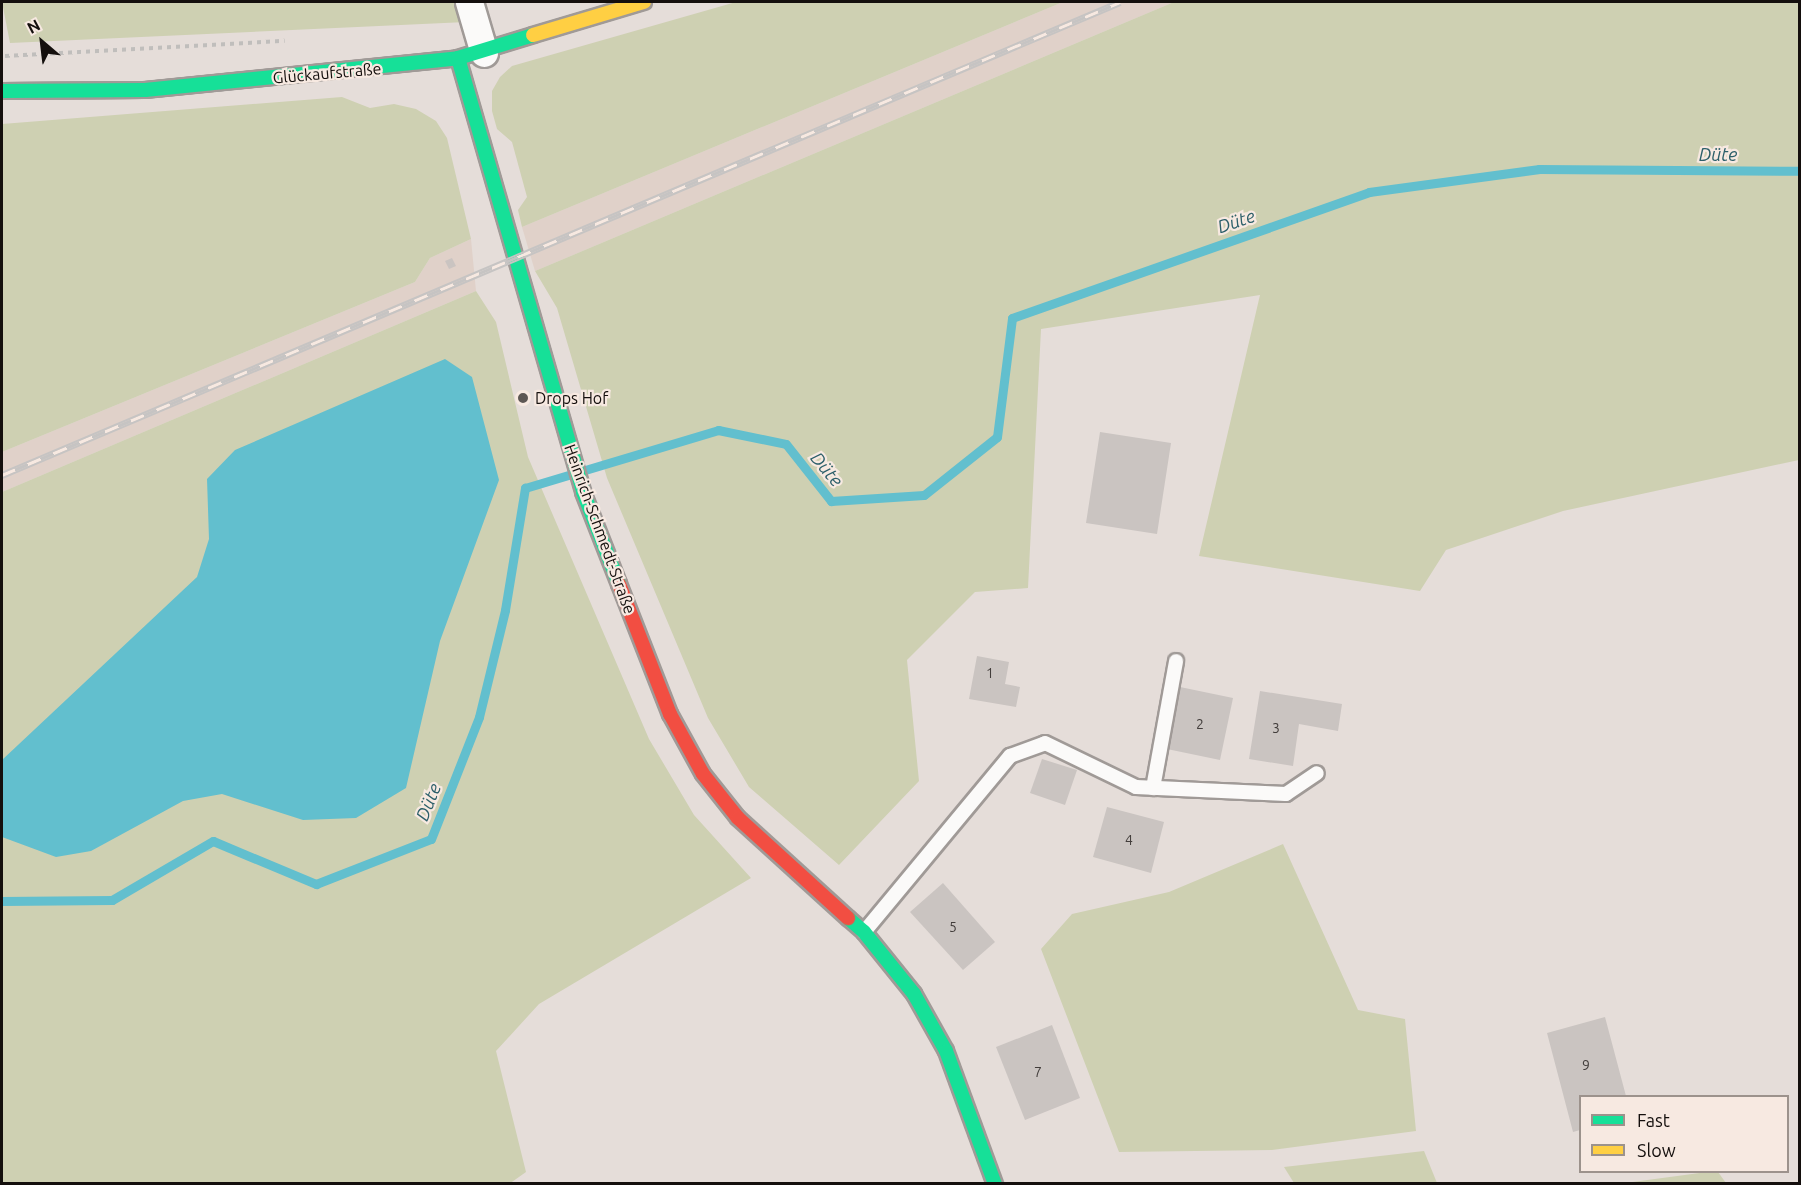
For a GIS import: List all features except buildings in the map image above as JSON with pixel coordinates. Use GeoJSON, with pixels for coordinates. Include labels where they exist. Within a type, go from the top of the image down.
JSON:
{"type":"FeatureCollection","features":[{"type":"Feature","properties":{"kind":"street"},"geometry":{"type":"LineString","coordinates":[[469,2],[484,52]]}},
{"type":"Feature","properties":{"kind":"street","name":"Glückaufstraße"},"geometry":{"type":"LineString","coordinates":[[2,91],[145,90],[458,58],[644,2]]}},
{"type":"Feature","properties":{"kind":"street","name":"Heinrich-Schmedt-Straße"},"geometry":{"type":"LineString","coordinates":[[458,58],[583,492],[670,714],[703,774],[738,818],[864,932],[914,994],[946,1051],[995,1184]]}},
{"type":"Feature","properties":{"kind":"lane"},"geometry":{"type":"LineString","coordinates":[[1152,788],[1176,661]]}},
{"type":"Feature","properties":{"kind":"lane"},"geometry":{"type":"LineString","coordinates":[[864,932],[1010,756],[1046,743],[1136,787],[1286,794],[1317,773]]}},
{"type":"Feature","properties":{"kind":"path"},"geometry":{"type":"LineString","coordinates":[[2,57],[287,41]]}},
{"type":"Feature","properties":{"kind":"shaded area"},"geometry":{"type":"Polygon","coordinates":[[[1063,2],[1174,2],[535,271],[522,227],[1063,2]]]}},
{"type":"Feature","properties":{"kind":"shaded area"},"geometry":{"type":"Polygon","coordinates":[[[471,239],[476,291],[2,492],[2,452],[415,282],[430,258],[471,239]]]}},
{"type":"Feature","properties":{"kind":"green space"},"geometry":{"type":"Polygon","coordinates":[[[2,2],[459,2],[466,22],[10,43],[2,2]]]}},
{"type":"Feature","properties":{"kind":"green space"},"geometry":{"type":"Polygon","coordinates":[[[736,2],[1063,2],[522,227],[518,210],[527,197],[512,142],[497,129],[492,111],[492,91],[500,77],[512,66],[736,2]]]}},
{"type":"Feature","properties":{"kind":"green space"},"geometry":{"type":"Polygon","coordinates":[[[1174,2],[1799,2],[1799,460],[1563,511],[1446,550],[1420,591],[1199,556],[1260,295],[1041,329],[1028,588],[975,592],[907,660],[919,781],[839,865],[749,787],[708,718],[607,478],[557,308],[535,271],[1174,2]]]}},
{"type":"Feature","properties":{"kind":"green space"},"geometry":{"type":"Polygon","coordinates":[[[342,97],[370,108],[394,104],[416,109],[436,121],[447,138],[471,239],[430,258],[415,282],[2,452],[2,124],[342,97]]]}},
{"type":"Feature","properties":{"kind":"green space"},"geometry":{"type":"Polygon","coordinates":[[[476,291],[496,322],[528,457],[649,739],[694,815],[751,878],[539,1004],[496,1051],[526,1172],[509,1184],[2,1183],[2,492],[476,291]]]}},
{"type":"Feature","properties":{"kind":"green space"},"geometry":{"type":"Polygon","coordinates":[[[1283,844],[1358,1010],[1405,1019],[1416,1131],[1272,1150],[1119,1152],[1041,949],[1072,914],[1169,892],[1283,844]]]}},
{"type":"Feature","properties":{"kind":"green space"},"geometry":{"type":"Polygon","coordinates":[[[1424,1151],[1437,1183],[1294,1183],[1284,1167],[1424,1151]]]}},
{"type":"Feature","properties":{"kind":"green space"},"geometry":{"type":"Polygon","coordinates":[[[1700,1173],[1719,1173],[1726,1183],[1625,1183],[1700,1173]]]}},
{"type":"Feature","properties":{"kind":"water"},"geometry":{"type":"Polygon","coordinates":[[[445,359],[472,377],[499,480],[440,641],[406,788],[356,818],[303,820],[222,794],[183,801],[91,851],[56,857],[2,837],[2,760],[197,577],[209,539],[207,479],[235,450],[445,359]]]}},
{"type":"Feature","properties":{"kind":"waterway","name":"Düte"},"geometry":{"type":"LineString","coordinates":[[2,901],[112,900],[213,841],[316,884],[431,839],[479,717],[505,610],[525,488],[718,430],[786,444],[831,501],[924,495],[997,437],[1012,318],[1369,192],[1539,169],[1800,171]]}},
{"type":"Feature","properties":{"kind":"railway"},"geometry":{"type":"LineString","coordinates":[[2,475],[1120,2]]}},
{"type":"Feature","properties":{"kind":"traffic: fast"},"geometry":{"type":"LineString","coordinates":[[2,91],[145,90],[458,58],[533,35]]}},
{"type":"Feature","properties":{"kind":"traffic: fast"},"geometry":{"type":"LineString","coordinates":[[458,58],[583,492],[619,584]]}},
{"type":"Feature","properties":{"kind":"traffic: fast"},"geometry":{"type":"LineString","coordinates":[[848,918],[864,932],[914,994],[946,1051],[995,1184]]}},
{"type":"Feature","properties":{"kind":"traffic: slow"},"geometry":{"type":"LineString","coordinates":[[533,35],[644,2]]}},
{"type":"Feature","properties":{"kind":"traffic: jam"},"geometry":{"type":"LineString","coordinates":[[619,584],[670,714],[703,774],[738,818],[848,918]]}},
{"type":"Feature","properties":{"kind":"place","name":"Drops Hof"},"geometry":{"type":"Point","coordinates":[523,398]}}]}
